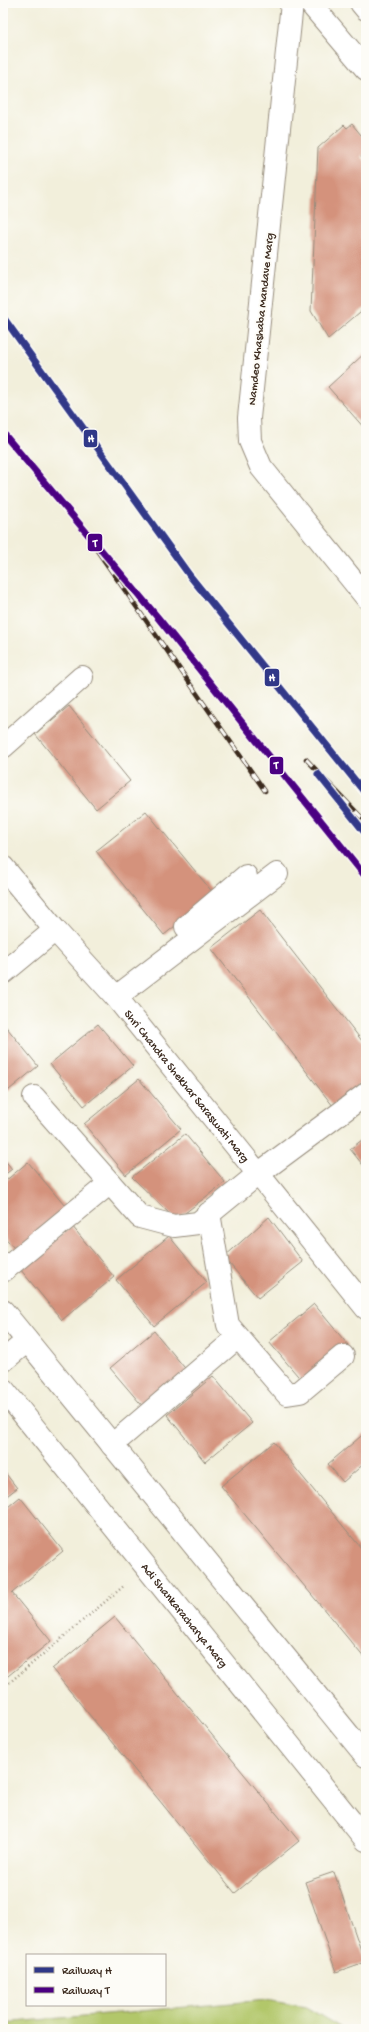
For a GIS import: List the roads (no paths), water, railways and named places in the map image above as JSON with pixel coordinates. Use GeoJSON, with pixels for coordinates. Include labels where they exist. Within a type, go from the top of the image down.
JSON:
{"type":"FeatureCollection","features":[{"type":"Feature","properties":{"kind":"street","name":"Namdeo Khashaba Mandave Marg"},"geometry":{"type":"LineString","coordinates":[[292,3],[250,418],[250,440],[261,467],[366,597]]}},
{"type":"Feature","properties":{"kind":"street"},"geometry":{"type":"LineString","coordinates":[[310,3],[366,69]]}},
{"type":"Feature","properties":{"kind":"street"},"geometry":{"type":"LineString","coordinates":[[361,3],[366,9]]}},
{"type":"Feature","properties":{"kind":"street"},"geometry":{"type":"LineString","coordinates":[[3,747],[82,678]]}},
{"type":"Feature","properties":{"kind":"street","name":"Shri Chandra Shekhar Saraswati Marg"},"geometry":{"type":"LineString","coordinates":[[3,867],[55,930],[113,994],[366,1308]]}},
{"type":"Feature","properties":{"kind":"street"},"geometry":{"type":"LineString","coordinates":[[113,994],[277,874]]}},
{"type":"Feature","properties":{"kind":"street"},"geometry":{"type":"LineString","coordinates":[[113,994],[246,876]]}},
{"type":"Feature","properties":{"kind":"street"},"geometry":{"type":"LineString","coordinates":[[3,973],[55,930]]}},
{"type":"Feature","properties":{"kind":"street"},"geometry":{"type":"LineString","coordinates":[[34,1097],[140,1217],[174,1226],[198,1223],[258,1174],[366,1094]]}},
{"type":"Feature","properties":{"kind":"street"},"geometry":{"type":"LineString","coordinates":[[3,1271],[110,1183]]}},
{"type":"Feature","properties":{"kind":"street"},"geometry":{"type":"LineString","coordinates":[[209,1213],[223,1307],[228,1325],[288,1394],[300,1392],[344,1356]]}},
{"type":"Feature","properties":{"kind":"street"},"geometry":{"type":"LineString","coordinates":[[3,1310],[366,1756]]}},
{"type":"Feature","properties":{"kind":"street"},"geometry":{"type":"LineString","coordinates":[[112,1445],[238,1337]]}},
{"type":"Feature","properties":{"kind":"street"},"geometry":{"type":"LineString","coordinates":[[3,1361],[27,1341]]}},
{"type":"Feature","properties":{"kind":"street","name":"Adi Shankaracharya Marg"},"geometry":{"type":"LineString","coordinates":[[3,1389],[366,1840]]}},
{"type":"Feature","properties":{"kind":"railway"},"geometry":{"type":"LineString","coordinates":[[77,522],[265,791]]}},
{"type":"Feature","properties":{"kind":"railway"},"geometry":{"type":"LineString","coordinates":[[306,759],[366,822]]}},
{"type":"Feature","properties":{"kind":"rail line","name":"H"},"geometry":{"type":"LineString","coordinates":[[3,317],[190,576],[366,794]]}},
{"type":"Feature","properties":{"kind":"rail line","name":"T"},"geometry":{"type":"LineString","coordinates":[[3,433],[159,619],[366,877]]}},
{"type":"Feature","properties":{"kind":"rail line","name":"H"},"geometry":{"type":"LineString","coordinates":[[318,774],[366,834]]}}]}
